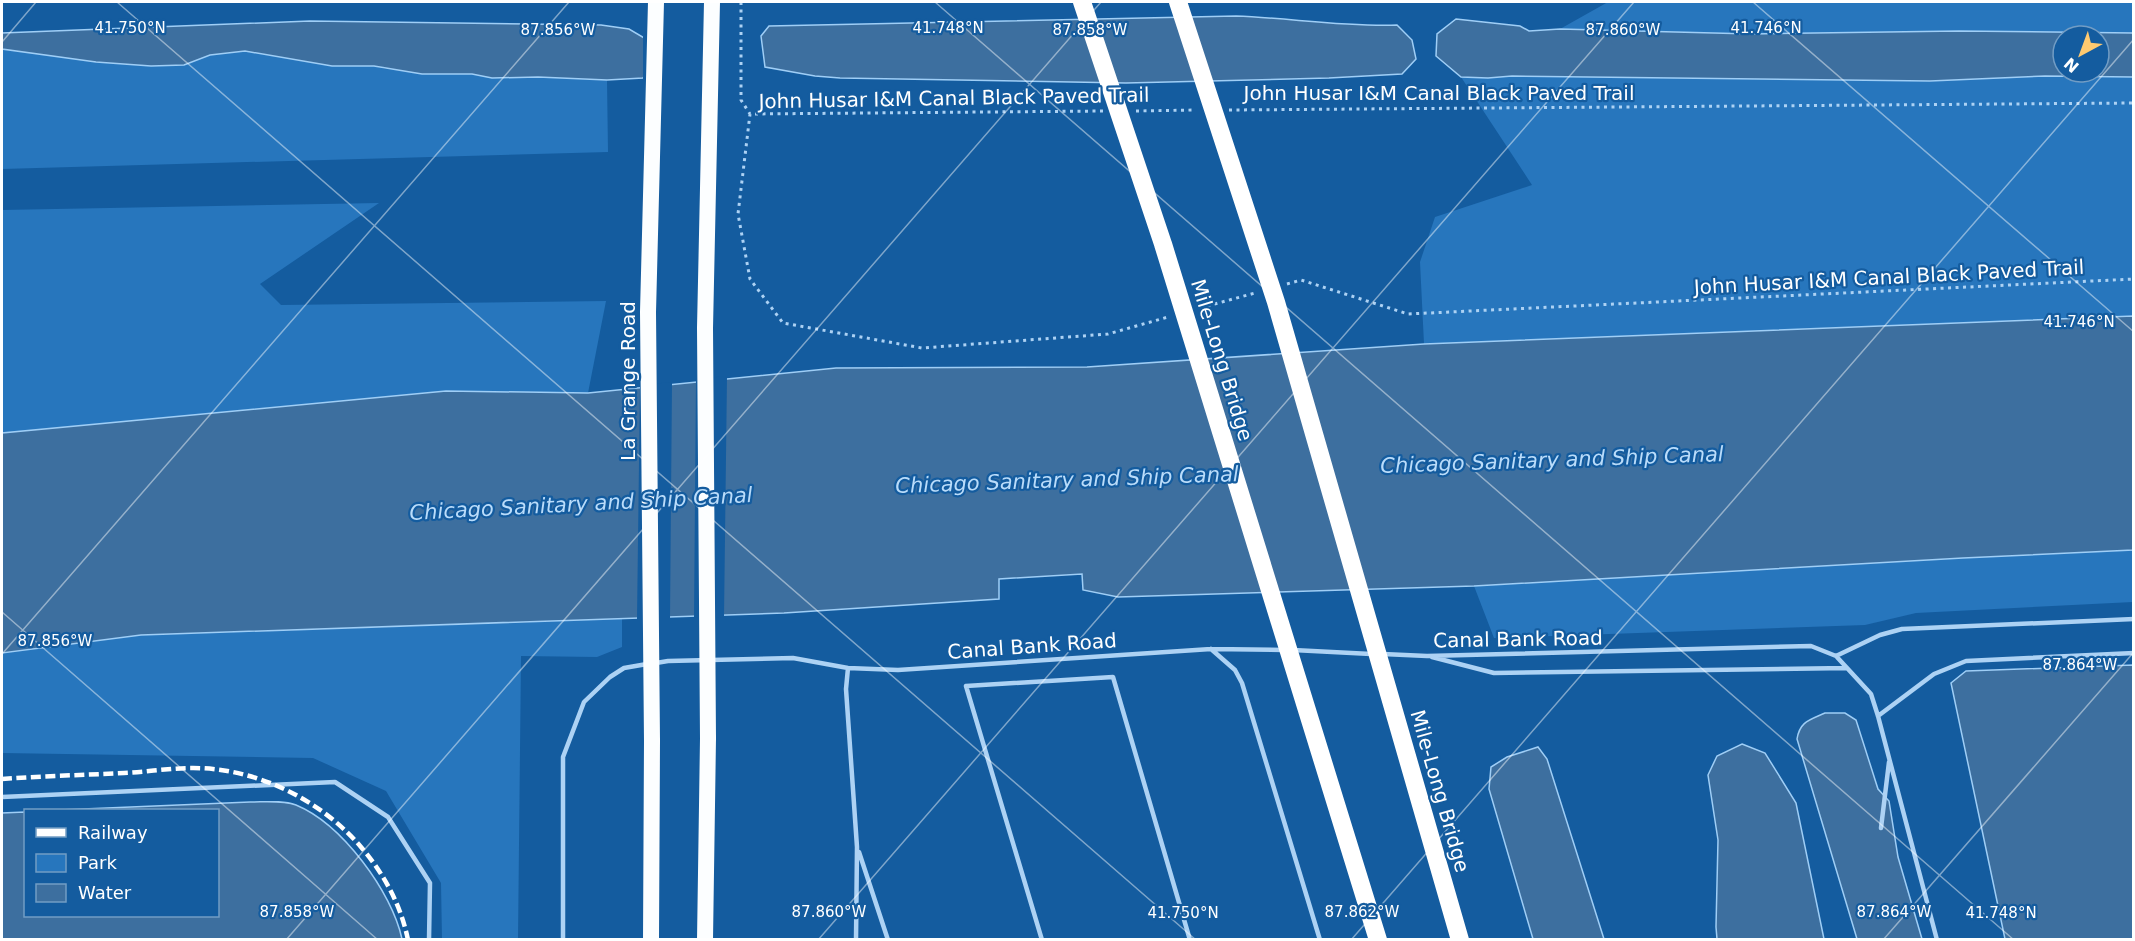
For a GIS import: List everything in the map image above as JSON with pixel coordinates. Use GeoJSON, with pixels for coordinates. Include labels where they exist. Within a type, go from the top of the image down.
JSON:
{"type":"FeatureCollection","features":[{"type":"Feature","properties":{"kind":"highway","name":"La Grange Road"},"geometry":{"type":"LineString","coordinates":[[651,939],[652,741],[648,312],[656,2]]}},
{"type":"Feature","properties":{"kind":"highway"},"geometry":{"type":"LineString","coordinates":[[705,939],[708,738],[705,328],[712,2]]}},
{"type":"Feature","properties":{"kind":"highway","name":"Mile-Long Bridge"},"geometry":{"type":"LineString","coordinates":[[1082,2],[1162,244],[1378,939]]}},
{"type":"Feature","properties":{"kind":"highway","name":"Mile-Long Bridge"},"geometry":{"type":"LineString","coordinates":[[1178,2],[1276,302],[1460,939]]}},
{"type":"Feature","properties":{"kind":"lane"},"geometry":{"type":"LineString","coordinates":[[1937,939],[1878,716],[1870,694],[1836,656],[1880,635],[1902,628],[2133,619]]}},
{"type":"Feature","properties":{"kind":"lane","name":"Canal Bank Road"},"geometry":{"type":"LineString","coordinates":[[562,939],[562,757],[584,702],[610,677],[624,668],[668,660],[793,658],[848,668],[898,670],[1211,649],[1427,656],[1811,646],[1836,656]]}},
{"type":"Feature","properties":{"kind":"lane"},"geometry":{"type":"LineString","coordinates":[[1211,649],[1235,670],[1242,683],[1320,939]]}},
{"type":"Feature","properties":{"kind":"lane"},"geometry":{"type":"LineString","coordinates":[[1878,716],[1934,674],[1966,661],[2133,653]]}},
{"type":"Feature","properties":{"kind":"lane"},"geometry":{"type":"LineString","coordinates":[[1427,656],[1494,673],[1847,668]]}},
{"type":"Feature","properties":{"kind":"lane"},"geometry":{"type":"LineString","coordinates":[[848,668],[846,690],[857,847],[855,939]]}},
{"type":"Feature","properties":{"kind":"lane"},"geometry":{"type":"LineString","coordinates":[[1042,939],[966,686],[1113,676],[1190,939]]}},
{"type":"Feature","properties":{"kind":"lane"},"geometry":{"type":"LineString","coordinates":[[1881,828],[1890,759]]}},
{"type":"Feature","properties":{"kind":"lane"},"geometry":{"type":"LineString","coordinates":[[2,797],[335,782],[388,817],[430,883],[429,939]]}},
{"type":"Feature","properties":{"kind":"lane"},"geometry":{"type":"LineString","coordinates":[[857,847],[888,939]]}},
{"type":"Feature","properties":{"kind":"lane"},"geometry":{"type":"LineString","coordinates":[[1934,930],[1943,939]]}},
{"type":"Feature","properties":{"kind":"path"},"geometry":{"type":"LineString","coordinates":[[741,2],[741,100],[750,114]]}},
{"type":"Feature","properties":{"kind":"path","name":"John Husar I&M Canal Black Paved Trail"},"geometry":{"type":"LineString","coordinates":[[1228,110],[2133,103]]}},
{"type":"Feature","properties":{"kind":"path","name":"John Husar I&M Canal Black Paved Trail"},"geometry":{"type":"LineString","coordinates":[[1132,111],[1204,110]]}},
{"type":"Feature","properties":{"kind":"path","name":"John Husar I&M Canal Black Paved Trail"},"geometry":{"type":"LineString","coordinates":[[1108,111],[750,114],[738,214],[750,279],[783,323],[922,348],[1108,334],[1176,315]]}},
{"type":"Feature","properties":{"kind":"path","name":"John Husar I&M Canal Black Paved Trail"},"geometry":{"type":"LineString","coordinates":[[1279,286],[1301,280],[1408,314],[2133,279]]}},
{"type":"Feature","properties":{"kind":"path"},"geometry":{"type":"LineString","coordinates":[[1199,308],[1256,293]]}},
{"type":"Feature","properties":{"kind":"green space"},"geometry":{"type":"Polygon","coordinates":[[[1608,2],[2134,2],[2133,33],[2111,33],[2111,24],[2051,24],[2051,32],[1752,34],[1560,29],[1608,2]]]}},
{"type":"Feature","properties":{"kind":"green space"},"geometry":{"type":"Polygon","coordinates":[[[2,49],[96,62],[151,66],[183,65],[210,55],[245,51],[332,66],[374,66],[385,69],[472,74],[492,78],[607,80],[608,152],[2,169],[2,49]]]}},
{"type":"Feature","properties":{"kind":"green space"},"geometry":{"type":"Polygon","coordinates":[[[1512,76],[1930,81],[2045,76],[2051,76],[2051,84],[2111,84],[2111,77],[2133,77],[2133,316],[1424,344],[1420,262],[1435,217],[1532,185],[1461,77],[1512,76]]]}},
{"type":"Feature","properties":{"kind":"green space"},"geometry":{"type":"Polygon","coordinates":[[[379,203],[260,284],[281,305],[606,301],[588,393],[446,391],[2,433],[2,210],[379,203]]]}},
{"type":"Feature","properties":{"kind":"green space"},"geometry":{"type":"Polygon","coordinates":[[[2133,550],[2133,602],[1916,613],[1865,625],[1494,638],[1474,586],[1963,558],[2133,550]]]}},
{"type":"Feature","properties":{"kind":"green space"},"geometry":{"type":"Polygon","coordinates":[[[622,617],[622,647],[597,657],[521,656],[518,939],[442,939],[441,883],[386,791],[313,758],[2,753],[2,653],[141,635],[517,623],[622,617]]]}},
{"type":"Feature","properties":{"kind":"water"},"geometry":{"type":"Polygon","coordinates":[[[1236,16],[1357,25],[1397,25],[1412,40],[1416,59],[1402,74],[1329,78],[1126,83],[840,78],[765,67],[761,36],[769,26],[1236,16]]]}},
{"type":"Feature","properties":{"kind":"water"},"geometry":{"type":"Polygon","coordinates":[[[1456,19],[1520,26],[1529,31],[1560,29],[1752,34],[2051,32],[2051,76],[1930,81],[1461,77],[1436,56],[1437,34],[1456,19]]]}},
{"type":"Feature","properties":{"kind":"water"},"geometry":{"type":"Polygon","coordinates":[[[310,21],[601,25],[629,29],[663,49],[643,78],[607,80],[422,74],[374,66],[332,66],[245,51],[210,55],[184,65],[151,66],[96,62],[2,49],[2,33],[310,21]]]}},
{"type":"Feature","properties":{"kind":"water"},"geometry":{"type":"Polygon","coordinates":[[[2111,33],[2133,33],[2133,77],[2111,77],[2111,33]]]}},
{"type":"Feature","properties":{"kind":"water","name":"Chicago Sanitary and Ship Canal"},"geometry":{"type":"Polygon","coordinates":[[[2133,316],[2133,550],[1474,586],[1118,597],[1083,590],[1082,574],[999,579],[999,599],[784,613],[141,635],[2,653],[2,433],[446,391],[588,393],[836,368],[1087,367],[1424,344],[2133,316]]]}},
{"type":"Feature","properties":{"kind":"water"},"geometry":{"type":"Polygon","coordinates":[[[2133,665],[2133,939],[2005,939],[1951,683],[1966,671],[2133,665]]]}},
{"type":"Feature","properties":{"kind":"water"},"geometry":{"type":"Polygon","coordinates":[[[1825,713],[1845,713],[1856,720],[1878,789],[1889,801],[1898,857],[1922,939],[1857,939],[1797,739],[1803,725],[1825,713]]]}},
{"type":"Feature","properties":{"kind":"water"},"geometry":{"type":"Polygon","coordinates":[[[1742,744],[1765,753],[1796,803],[1824,939],[1717,939],[1718,840],[1708,775],[1717,756],[1742,744]]]}},
{"type":"Feature","properties":{"kind":"water"},"geometry":{"type":"Polygon","coordinates":[[[1538,747],[1547,759],[1604,939],[1533,939],[1489,789],[1491,767],[1507,757],[1538,747]]]}},
{"type":"Feature","properties":{"kind":"water"},"geometry":{"type":"Polygon","coordinates":[[[250,802],[279,802],[296,805],[331,827],[362,861],[388,901],[402,939],[2,939],[2,813],[24,812],[24,917],[219,917],[219,809],[83,809],[250,802]]]}},
{"type":"Feature","properties":{"kind":"pier"},"geometry":{"type":"Polygon","coordinates":[[[643,33],[665,47],[668,58],[660,73],[643,81],[643,33]]]}},
{"type":"Feature","properties":{"kind":"pier"},"geometry":{"type":"Polygon","coordinates":[[[727,376],[724,617],[694,618],[696,379],[727,376]]]}},
{"type":"Feature","properties":{"kind":"pier"},"geometry":{"type":"Polygon","coordinates":[[[672,382],[670,619],[637,619],[640,385],[672,382]]]}},
{"type":"Feature","properties":{"kind":"railway"},"geometry":{"type":"LineString","coordinates":[[2,779],[193,768],[217,769],[263,780],[306,801],[326,814],[361,847],[390,890],[401,915],[408,940]]}}]}
